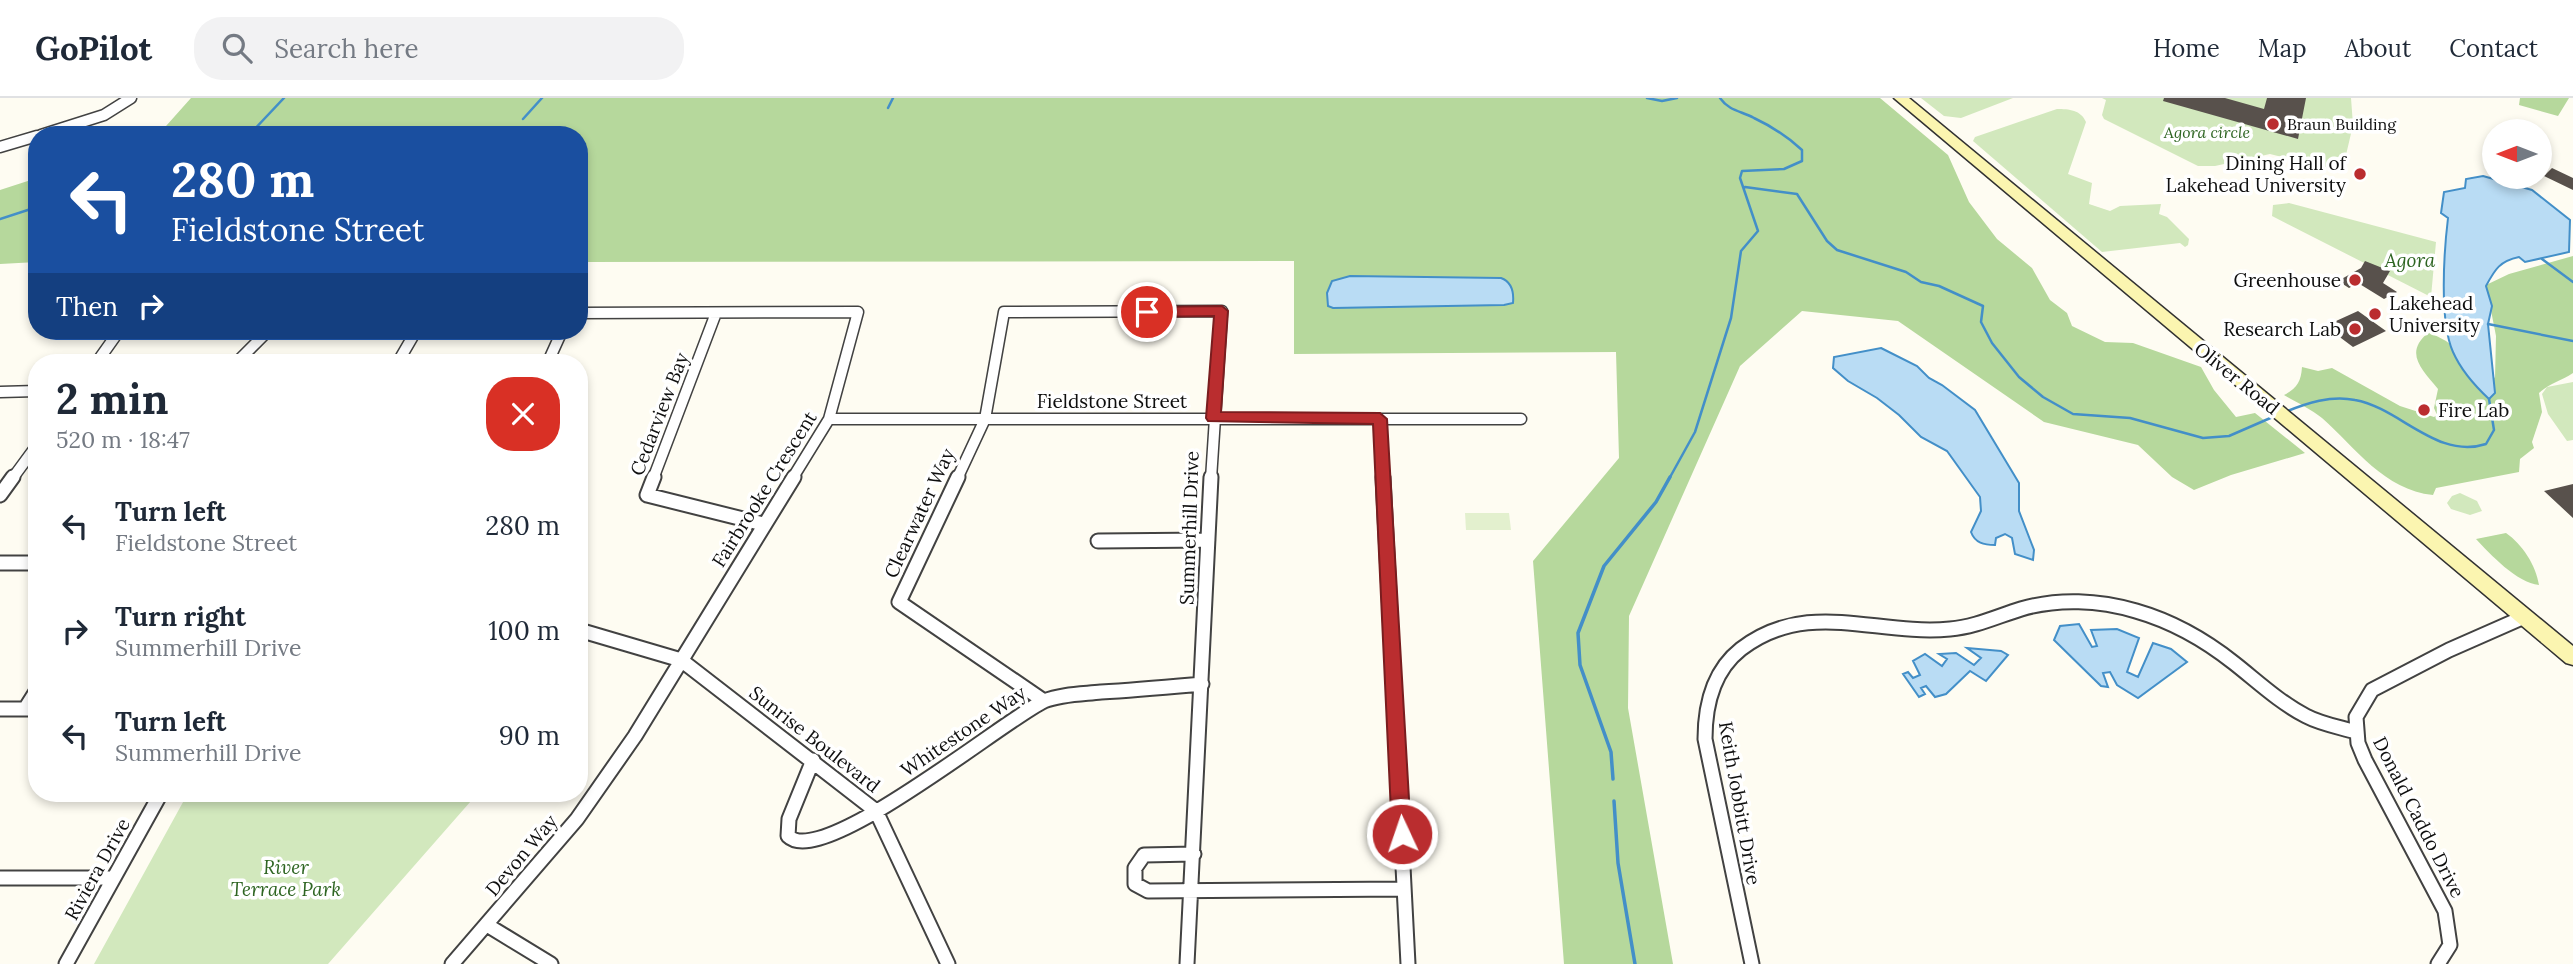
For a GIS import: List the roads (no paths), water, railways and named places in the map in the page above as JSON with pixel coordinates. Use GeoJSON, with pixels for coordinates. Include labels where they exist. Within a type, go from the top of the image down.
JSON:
{"type":"FeatureCollection","features":[{"type":"Feature","properties":{"kind":"main road","name":"Oliver Road"},"geometry":{"type":"LineString","coordinates":[[1901,98],[2573,657]]}},
{"type":"Feature","properties":{"kind":"street"},"geometry":{"type":"LineString","coordinates":[[68,126],[104,115],[131,98]]}},
{"type":"Feature","properties":{"kind":"street"},"geometry":{"type":"LineString","coordinates":[[0,147],[28,138]]}},
{"type":"Feature","properties":{"kind":"street","name":"Summerhill Drive"},"geometry":{"type":"LineString","coordinates":[[1004,312],[1222,311],[1214,418],[1187,964]]}},
{"type":"Feature","properties":{"kind":"street","name":"Clearwater Way"},"geometry":{"type":"LineString","coordinates":[[1004,312],[985,419],[899,602],[1044,701]]}},
{"type":"Feature","properties":{"kind":"street","name":"Fairbrooke Crescent"},"geometry":{"type":"LineString","coordinates":[[588,313],[858,313],[830,419],[681,660]]}},
{"type":"Feature","properties":{"kind":"street","name":"Cedarview Bay"},"geometry":{"type":"LineString","coordinates":[[716,313],[647,495],[763,524]]}},
{"type":"Feature","properties":{"kind":"street"},"geometry":{"type":"LineString","coordinates":[[245,354],[259,340]]}},
{"type":"Feature","properties":{"kind":"street"},"geometry":{"type":"LineString","coordinates":[[0,392],[28,391]]}},
{"type":"Feature","properties":{"kind":"street","name":"Fieldstone Street"},"geometry":{"type":"LineString","coordinates":[[830,419],[1521,419]]}},
{"type":"Feature","properties":{"kind":"street"},"geometry":{"type":"LineString","coordinates":[[1380,419],[1408,964]]}},
{"type":"Feature","properties":{"kind":"street"},"geometry":{"type":"LineString","coordinates":[[0,495],[28,457]]}},
{"type":"Feature","properties":{"kind":"street"},"geometry":{"type":"LineString","coordinates":[[1098,541],[1208,540]]}},
{"type":"Feature","properties":{"kind":"street"},"geometry":{"type":"LineString","coordinates":[[0,562],[28,563]]}},
{"type":"Feature","properties":{"kind":"street","name":"Keith Jobbitt Drive"},"geometry":{"type":"LineString","coordinates":[[1752,964],[1705,738],[1704,713],[1709,691],[1726,664],[1744,645],[1769,631],[1814,619],[1923,630],[1951,629],[1976,624],[2029,606],[2051,603],[2105,605],[2171,624],[2197,638],[2306,717],[2356,732]]}},
{"type":"Feature","properties":{"kind":"street","name":"Donald Caddo Drive"},"geometry":{"type":"LineString","coordinates":[[2438,964],[2444,960],[2450,945],[2445,911],[2365,760],[2356,732],[2356,717],[2372,690],[2449,650],[2524,617]]}},
{"type":"Feature","properties":{"kind":"street","name":"Sunrise Boulevard"},"geometry":{"type":"LineString","coordinates":[[588,633],[681,660],[876,811],[948,964]]}},
{"type":"Feature","properties":{"kind":"street","name":"Devon Way"},"geometry":{"type":"LineString","coordinates":[[452,964],[577,819],[635,736],[681,660]]}},
{"type":"Feature","properties":{"kind":"street","name":"Whitestone Way"},"geometry":{"type":"LineString","coordinates":[[813,760],[789,819],[788,836],[793,841],[808,843],[876,811],[933,777],[1044,701],[1071,695],[1202,684]]}},
{"type":"Feature","properties":{"kind":"street"},"geometry":{"type":"LineString","coordinates":[[0,709],[28,709]]}},
{"type":"Feature","properties":{"kind":"street","name":"Riviera Drive"},"geometry":{"type":"LineString","coordinates":[[66,964],[156,802]]}},
{"type":"Feature","properties":{"kind":"street"},"geometry":{"type":"LineString","coordinates":[[1194,854],[1144,856],[1138,860],[1134,875],[1135,884],[1141,889],[1192,891],[1404,889]]}},
{"type":"Feature","properties":{"kind":"street"},"geometry":{"type":"LineString","coordinates":[[0,878],[114,878]]}},
{"type":"Feature","properties":{"kind":"street"},"geometry":{"type":"LineString","coordinates":[[487,925],[551,964]]}},
{"type":"Feature","properties":{"kind":"water"},"geometry":{"type":"Polygon","coordinates":[[[2482,176],[2482,189],[2532,190],[2570,220],[2569,252],[2525,262],[2519,257],[2507,261],[2495,270],[2486,286],[2492,306],[2488,324],[2495,393],[2489,399],[2460,365],[2453,352],[2444,305],[2448,218],[2441,213],[2444,192],[2465,188],[2466,179],[2482,176]]]}},
{"type":"Feature","properties":{"kind":"water"},"geometry":{"type":"Polygon","coordinates":[[[1350,276],[1501,278],[1512,288],[1513,303],[1328,306],[1327,293],[1332,281],[1350,276]]]}},
{"type":"Feature","properties":{"kind":"water"},"geometry":{"type":"Polygon","coordinates":[[[1881,348],[1917,366],[1929,378],[1975,410],[2019,483],[2019,511],[2034,550],[2033,560],[2015,554],[2012,538],[2005,534],[1996,538],[1995,545],[1977,541],[1971,532],[1981,511],[1980,497],[1947,451],[1921,437],[1899,415],[1833,368],[1834,357],[1881,348]]]}},
{"type":"Feature","properties":{"kind":"water"},"geometry":{"type":"Polygon","coordinates":[[[2079,624],[2092,647],[2097,646],[2091,630],[2117,629],[2139,638],[2127,672],[2138,677],[2153,643],[2171,649],[2187,662],[2138,698],[2117,685],[2110,672],[2103,673],[2108,687],[2101,686],[2054,640],[2060,626],[2079,624]]]}},
{"type":"Feature","properties":{"kind":"water"},"geometry":{"type":"Polygon","coordinates":[[[1967,648],[2001,651],[2008,655],[1986,681],[1970,671],[1946,694],[1935,697],[1926,686],[1921,688],[1925,694],[1919,697],[1903,674],[1908,672],[1913,678],[1920,675],[1913,661],[1925,654],[1942,666],[1947,659],[1939,654],[1956,653],[1974,665],[1981,658],[1967,648]]]}},
{"type":"Feature","properties":{"kind":"waterway"},"geometry":{"type":"LineString","coordinates":[[258,126],[284,98]]}},
{"type":"Feature","properties":{"kind":"waterway"},"geometry":{"type":"LineString","coordinates":[[523,119],[542,98]]}},
{"type":"Feature","properties":{"kind":"waterway"},"geometry":{"type":"LineString","coordinates":[[888,108],[893,98]]}},
{"type":"Feature","properties":{"kind":"waterway"},"geometry":{"type":"LineString","coordinates":[[1647,98],[1662,101],[1677,98]]}},
{"type":"Feature","properties":{"kind":"waterway"},"geometry":{"type":"LineString","coordinates":[[1669,479],[1695,432],[1731,318],[1741,251],[1758,231],[1740,178],[1742,171],[1784,169],[1802,161],[1802,150],[1791,141],[1767,125],[1731,108],[1720,98]]}},
{"type":"Feature","properties":{"kind":"waterway"},"geometry":{"type":"LineString","coordinates":[[1745,187],[1797,194],[1827,241],[1837,250],[1906,272],[1921,282],[1939,286],[1983,306],[1981,322],[1992,343],[2019,377],[2043,397],[2073,414],[2130,418],[2203,438],[2229,436],[2275,416]]}},
{"type":"Feature","properties":{"kind":"waterway"},"geometry":{"type":"LineString","coordinates":[[0,219],[28,210]]}},
{"type":"Feature","properties":{"kind":"waterway"},"geometry":{"type":"LineString","coordinates":[[2542,259],[2573,282]]}},
{"type":"Feature","properties":{"kind":"waterway"},"geometry":{"type":"LineString","coordinates":[[2488,324],[2573,341]]}},
{"type":"Feature","properties":{"kind":"waterway"},"geometry":{"type":"LineString","coordinates":[[2285,412],[2328,399],[2355,400],[2388,412],[2435,439],[2468,447],[2486,444],[2494,430],[2489,399]]}},
{"type":"Feature","properties":{"kind":"waterway"},"geometry":{"type":"LineString","coordinates":[[1613,779],[1611,752],[1580,665],[1578,633],[1604,566],[1656,502],[1670,477]]}},
{"type":"Feature","properties":{"kind":"waterway"},"geometry":{"type":"LineString","coordinates":[[1614,801],[1618,863],[1635,964]]}},
{"type":"Feature","properties":{"kind":"place","name":"Braun Building"},"geometry":{"type":"Point","coordinates":[2273,124]}},
{"type":"Feature","properties":{"kind":"place","name":"Dining Hall of Lakehead University"},"geometry":{"type":"Point","coordinates":[2360,174]}},
{"type":"Feature","properties":{"kind":"place","name":"Greenhouse"},"geometry":{"type":"Point","coordinates":[2355,280]}},
{"type":"Feature","properties":{"kind":"place","name":"Lakehead University"},"geometry":{"type":"Point","coordinates":[2375,314]}},
{"type":"Feature","properties":{"kind":"place","name":"Research Lab"},"geometry":{"type":"Point","coordinates":[2355,329]}},
{"type":"Feature","properties":{"kind":"place","name":"Fire Lab"},"geometry":{"type":"Point","coordinates":[2424,410]}},
{"type":"Feature","properties":{"kind":"park label","name":"Agora circle"},"geometry":{"type":"Point","coordinates":[2207,132]}},
{"type":"Feature","properties":{"kind":"park label","name":"Agora"},"geometry":{"type":"Point","coordinates":[2410,260]}},
{"type":"Feature","properties":{"kind":"park label","name":"River Terrace Park"},"geometry":{"type":"Point","coordinates":[286,878]}}]}
